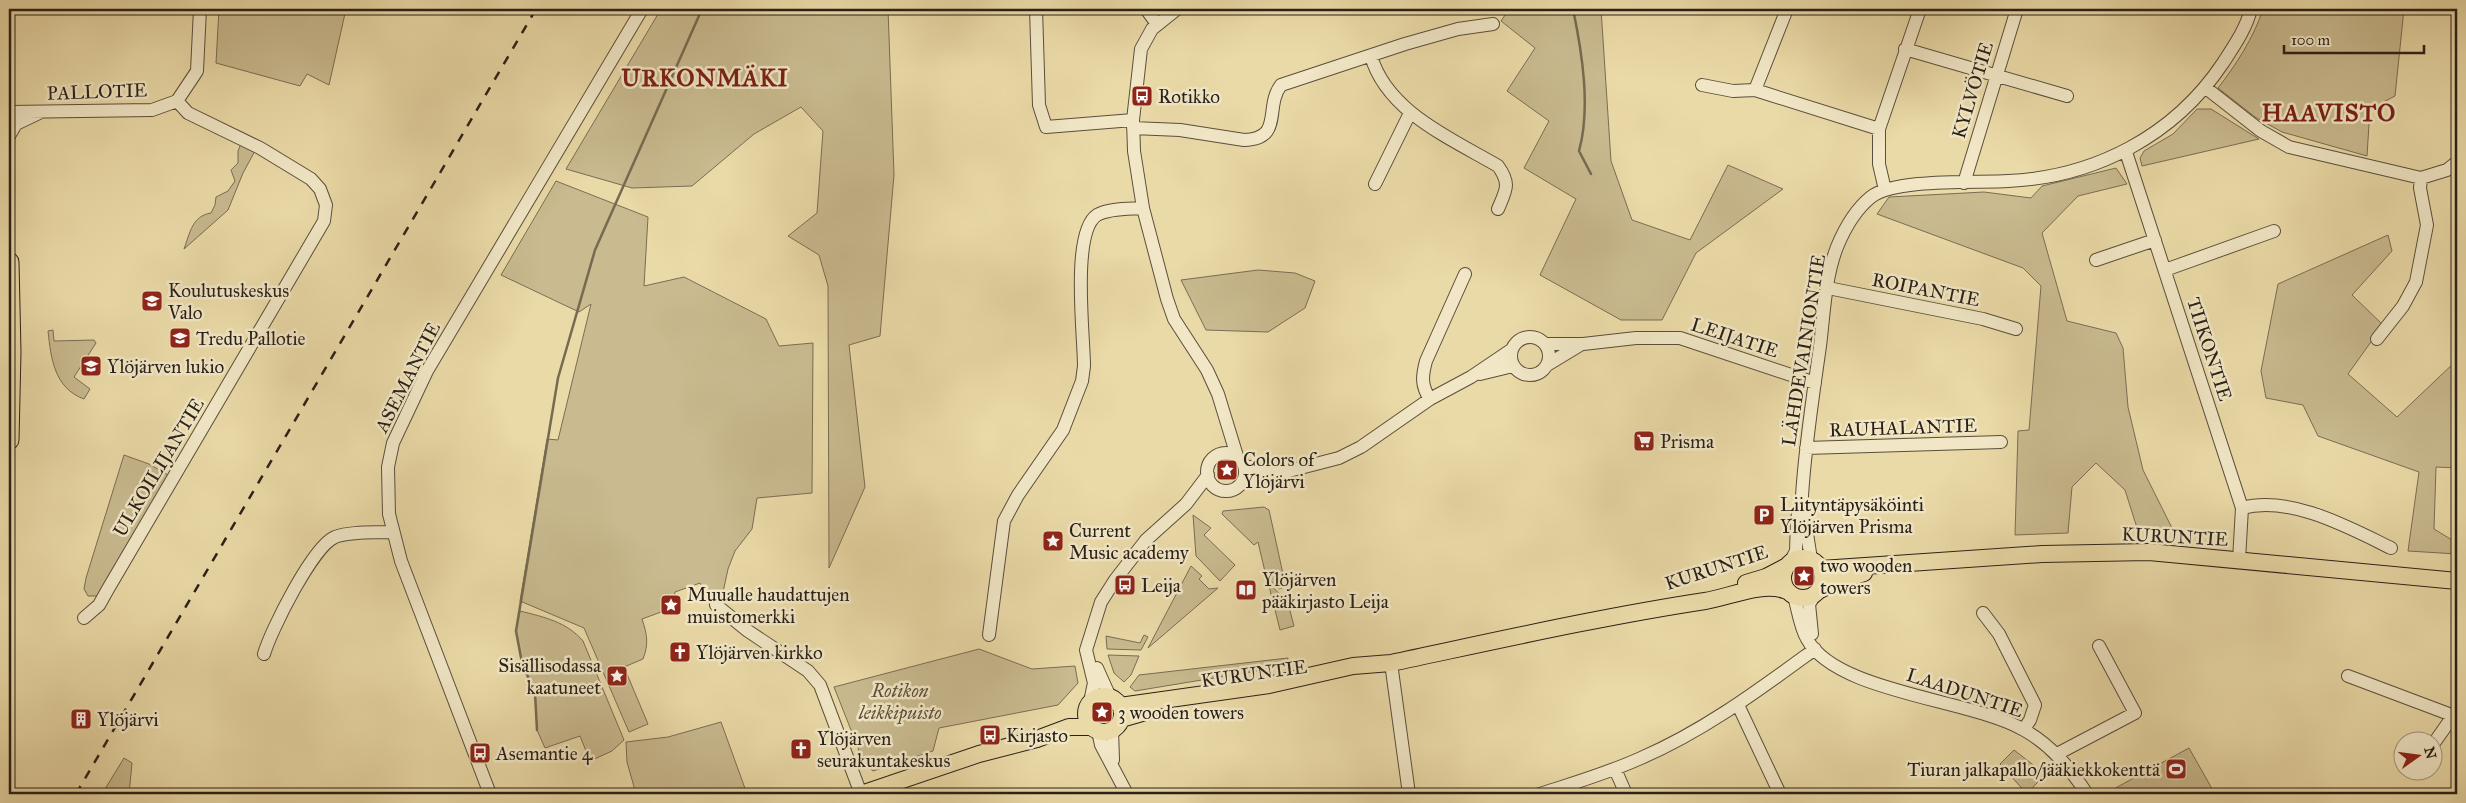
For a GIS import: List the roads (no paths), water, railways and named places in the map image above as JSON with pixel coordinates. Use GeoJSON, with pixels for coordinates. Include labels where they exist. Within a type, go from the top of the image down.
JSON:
{"type":"FeatureCollection","features":[{"type":"Feature","properties":{"kind":"highway"},"geometry":{"type":"LineString","coordinates":[[9,262],[11,352],[9,440]]}},
{"type":"Feature","properties":{"kind":"main road","name":"KURUNTIE"},"geometry":{"type":"LineString","coordinates":[[1816,564],[1889,566],[2042,554],[2149,552],[2457,581]]}},
{"type":"Feature","properties":{"kind":"main road"},"geometry":{"type":"LineString","coordinates":[[1800,558],[1816,564],[1823,580],[1817,592],[1804,598],[1791,593],[1783,578],[1789,564],[1800,558]]}},
{"type":"Feature","properties":{"kind":"main road","name":"KURUNTIE"},"geometry":{"type":"LineString","coordinates":[[861,794],[1001,747],[1037,739],[1069,727],[1353,666],[1391,663],[1657,607],[1766,577],[1789,564]]}},
{"type":"Feature","properties":{"kind":"main road","name":"KURUNTIE"},"geometry":{"type":"LineString","coordinates":[[1817,592],[1840,580],[1889,566]]}},
{"type":"Feature","properties":{"kind":"main road","name":"KURUNTIE"},"geometry":{"type":"LineString","coordinates":[[1657,607],[1769,588],[1791,593]]}},
{"type":"Feature","properties":{"kind":"main road","name":"KURUNTIE"},"geometry":{"type":"LineString","coordinates":[[1001,747],[1089,705],[1099,696],[1109,718]]}},
{"type":"Feature","properties":{"kind":"main road"},"geometry":{"type":"LineString","coordinates":[[1089,705],[1086,718],[1109,718]]}},
{"type":"Feature","properties":{"kind":"street"},"geometry":{"type":"LineString","coordinates":[[177,101],[197,71],[200,9]]}},
{"type":"Feature","properties":{"kind":"street","name":"ASEMANTIE"},"geometry":{"type":"LineString","coordinates":[[490,794],[401,561],[392,532],[387,492],[388,467],[393,443],[427,371],[642,9]]}},
{"type":"Feature","properties":{"kind":"street"},"geometry":{"type":"LineString","coordinates":[[1036,9],[1039,105],[1046,127],[1133,124],[1244,140],[1255,140],[1264,136],[1269,128],[1276,91],[1281,85],[1405,44],[1458,29],[1493,24]]}},
{"type":"Feature","properties":{"kind":"street"},"geometry":{"type":"LineString","coordinates":[[1146,9],[1157,24]]}},
{"type":"Feature","properties":{"kind":"street"},"geometry":{"type":"LineString","coordinates":[[1177,9],[1157,24],[1141,48],[1133,124],[1134,152],[1143,208],[1154,255],[1174,319],[1206,370],[1218,394],[1245,472],[1242,483],[1227,490],[1216,488],[1186,504]]}},
{"type":"Feature","properties":{"kind":"street"},"geometry":{"type":"LineString","coordinates":[[1755,90],[1787,9]]}},
{"type":"Feature","properties":{"kind":"street"},"geometry":{"type":"LineString","coordinates":[[1885,190],[1879,164],[1879,129],[1920,9]]}},
{"type":"Feature","properties":{"kind":"street","name":"KYLVÖTIE"},"geometry":{"type":"LineString","coordinates":[[1964,183],[1995,74],[2017,9]]}},
{"type":"Feature","properties":{"kind":"street","name":"LÄHDEVAINIONTIE"},"geometry":{"type":"LineString","coordinates":[[1789,564],[1796,551],[1797,519],[1802,496],[1806,448],[1828,288],[1836,249],[1846,228],[1872,196],[1885,190],[1929,184],[2045,178],[2077,170],[2126,152],[2167,126],[2206,88],[2232,50],[2247,10]]}},
{"type":"Feature","properties":{"kind":"street"},"geometry":{"type":"LineString","coordinates":[[1905,49],[2067,96]]}},
{"type":"Feature","properties":{"kind":"street"},"geometry":{"type":"LineString","coordinates":[[1371,56],[1375,71],[1410,113],[1498,166],[1504,175],[1507,187],[1498,209]]}},
{"type":"Feature","properties":{"kind":"street"},"geometry":{"type":"LineString","coordinates":[[1702,85],[1733,91],[1755,90],[1879,129]]}},
{"type":"Feature","properties":{"kind":"street"},"geometry":{"type":"LineString","coordinates":[[2206,88],[2261,131],[2289,147],[2421,178],[2447,170],[2457,162]]}},
{"type":"Feature","properties":{"kind":"street","name":"PALLOTIE"},"geometry":{"type":"LineString","coordinates":[[9,112],[152,110],[177,101]]}},
{"type":"Feature","properties":{"kind":"street","name":"ULKOILIJANTIE"},"geometry":{"type":"LineString","coordinates":[[84,618],[99,605],[324,221],[326,211],[320,189],[311,179],[253,144],[188,113],[177,101]]}},
{"type":"Feature","properties":{"kind":"street"},"geometry":{"type":"LineString","coordinates":[[9,136],[16,124],[42,111]]}},
{"type":"Feature","properties":{"kind":"street"},"geometry":{"type":"LineString","coordinates":[[1375,184],[1410,113]]}},
{"type":"Feature","properties":{"kind":"street","name":"TIIKONTIE"},"geometry":{"type":"LineString","coordinates":[[2126,152],[2242,508],[2239,560]]}},
{"type":"Feature","properties":{"kind":"street"},"geometry":{"type":"LineString","coordinates":[[2376,339],[2403,306],[2416,282],[2427,225],[2420,188],[2421,178]]}},
{"type":"Feature","properties":{"kind":"street"},"geometry":{"type":"LineString","coordinates":[[989,635],[1004,521],[1018,495],[1062,430],[1082,380],[1084,366],[1080,263],[1086,230],[1098,215],[1143,208]]}},
{"type":"Feature","properties":{"kind":"street"},"geometry":{"type":"LineString","coordinates":[[2165,270],[2274,231]]}},
{"type":"Feature","properties":{"kind":"street"},"geometry":{"type":"LineString","coordinates":[[2096,260],[2155,240]]}},
{"type":"Feature","properties":{"kind":"street"},"geometry":{"type":"LineString","coordinates":[[1430,399],[1423,383],[1422,374],[1465,274]]}},
{"type":"Feature","properties":{"kind":"street","name":"ROIPANTIE"},"geometry":{"type":"LineString","coordinates":[[1828,288],[1983,319],[2016,329]]}},
{"type":"Feature","properties":{"kind":"street","name":"LEIJATIE"},"geometry":{"type":"LineString","coordinates":[[1242,483],[1339,458],[1361,447],[1430,399],[1471,377],[1511,350],[1514,343],[1529,336],[1537,337],[1545,344],[1583,344],[1636,338],[1680,338],[1815,383]]}},
{"type":"Feature","properties":{"kind":"street"},"geometry":{"type":"LineString","coordinates":[[1545,344],[1549,357],[1547,365]]}},
{"type":"Feature","properties":{"kind":"street","name":"LEIJATIE"},"geometry":{"type":"LineString","coordinates":[[1471,377],[1513,366],[1519,372],[1534,375],[1547,365],[1583,344]]}},
{"type":"Feature","properties":{"kind":"street"},"geometry":{"type":"LineString","coordinates":[[1511,350],[1513,366]]}},
{"type":"Feature","properties":{"kind":"street"},"geometry":{"type":"LineString","coordinates":[[1089,705],[1094,683],[1086,650],[1102,602],[1128,562],[1146,540],[1186,504],[1208,475],[1209,464],[1221,454],[1227,424]]}},
{"type":"Feature","properties":{"kind":"street","name":"RAUHALANTIE"},"geometry":{"type":"LineString","coordinates":[[1806,448],[2001,442]]}},
{"type":"Feature","properties":{"kind":"street"},"geometry":{"type":"LineString","coordinates":[[1221,454],[1241,461]]}},
{"type":"Feature","properties":{"kind":"street","name":"LEIJATIE"},"geometry":{"type":"LineString","coordinates":[[1241,461],[1281,473]]}},
{"type":"Feature","properties":{"kind":"street"},"geometry":{"type":"LineString","coordinates":[[1208,475],[1216,488]]}},
{"type":"Feature","properties":{"kind":"street","name":"LÄHDEVAINIONTIE"},"geometry":{"type":"LineString","coordinates":[[1802,496],[1816,564]]}},
{"type":"Feature","properties":{"kind":"street"},"geometry":{"type":"LineString","coordinates":[[2242,508],[2266,504],[2291,508],[2344,525],[2391,548]]}},
{"type":"Feature","properties":{"kind":"street"},"geometry":{"type":"LineString","coordinates":[[264,654],[272,631],[323,544],[334,538],[349,534],[392,532]]}},
{"type":"Feature","properties":{"kind":"street"},"geometry":{"type":"LineString","coordinates":[[1540,794],[1614,769],[1658,750],[1738,705],[1815,648],[1809,604],[1817,592]]}},
{"type":"Feature","properties":{"kind":"street","name":"LAADUNTIE"},"geometry":{"type":"LineString","coordinates":[[1791,593],[1808,640],[1832,663],[1871,683],[1964,707],[2024,729],[2057,754],[2087,794]]}},
{"type":"Feature","properties":{"kind":"street"},"geometry":{"type":"LineString","coordinates":[[716,605],[756,637],[808,671],[820,685],[861,794]]}},
{"type":"Feature","properties":{"kind":"street"},"geometry":{"type":"LineString","coordinates":[[1983,613],[1999,634],[2035,705],[2030,720],[2024,729]]}},
{"type":"Feature","properties":{"kind":"street"},"geometry":{"type":"LineString","coordinates":[[1092,628],[1093,653],[1109,718],[1101,745],[1127,794]]}},
{"type":"Feature","properties":{"kind":"street"},"geometry":{"type":"LineString","coordinates":[[2057,754],[2135,713],[2099,646]]}},
{"type":"Feature","properties":{"kind":"street"},"geometry":{"type":"LineString","coordinates":[[1391,663],[1410,794]]}},
{"type":"Feature","properties":{"kind":"street"},"geometry":{"type":"LineString","coordinates":[[2348,676],[2455,716],[2444,730]]}},
{"type":"Feature","properties":{"kind":"street"},"geometry":{"type":"LineString","coordinates":[[1738,705],[1780,794]]}},
{"type":"Feature","properties":{"kind":"street"},"geometry":{"type":"LineString","coordinates":[[1614,769],[1626,794]]}},
{"type":"Feature","properties":{"kind":"waterway"},"geometry":{"type":"LineString","coordinates":[[537,730],[535,693],[522,663],[516,631],[558,378],[595,250],[702,9]]}},
{"type":"Feature","properties":{"kind":"waterway"},"geometry":{"type":"LineString","coordinates":[[1573,9],[1582,61],[1585,99],[1583,134],[1579,151],[1591,174]]}},
{"type":"Feature","properties":{"kind":"railway"},"geometry":{"type":"LineString","coordinates":[[76,794],[536,9]]}},
{"type":"Feature","properties":{"kind":"place","name":"Rotikko"},"geometry":{"type":"Point","coordinates":[1142,96]}},
{"type":"Feature","properties":{"kind":"place","name":"Koulutuskeskus Valo"},"geometry":{"type":"Point","coordinates":[152,301]}},
{"type":"Feature","properties":{"kind":"place","name":"Tredu Pallotie"},"geometry":{"type":"Point","coordinates":[180,338]}},
{"type":"Feature","properties":{"kind":"place","name":"Ylöjärven lukio"},"geometry":{"type":"Point","coordinates":[91,366]}},
{"type":"Feature","properties":{"kind":"place","name":"Prisma"},"geometry":{"type":"Point","coordinates":[1644,441]}},
{"type":"Feature","properties":{"kind":"place","name":"Colors of Ylöjärvi"},"geometry":{"type":"Point","coordinates":[1227,470]}},
{"type":"Feature","properties":{"kind":"place","name":"Liityntäpysäköinti Ylöjärven Prisma"},"geometry":{"type":"Point","coordinates":[1764,515]}},
{"type":"Feature","properties":{"kind":"place","name":"Current Music academy"},"geometry":{"type":"Point","coordinates":[1053,541]}},
{"type":"Feature","properties":{"kind":"place","name":"two wooden towers"},"geometry":{"type":"Point","coordinates":[1804,576]}},
{"type":"Feature","properties":{"kind":"place","name":"Leija"},"geometry":{"type":"Point","coordinates":[1125,585]}},
{"type":"Feature","properties":{"kind":"place","name":"Ylöjärven pääkirjasto Leija"},"geometry":{"type":"Point","coordinates":[1246,590]}},
{"type":"Feature","properties":{"kind":"place","name":"Muualle haudattujen muistomerkki"},"geometry":{"type":"Point","coordinates":[671,605]}},
{"type":"Feature","properties":{"kind":"place","name":"Ylöjärven kirkko"},"geometry":{"type":"Point","coordinates":[680,652]}},
{"type":"Feature","properties":{"kind":"place","name":"Sisällisodassa kaatuneet"},"geometry":{"type":"Point","coordinates":[617,676]}},
{"type":"Feature","properties":{"kind":"place","name":"3 wooden towers"},"geometry":{"type":"Point","coordinates":[1102,712]}},
{"type":"Feature","properties":{"kind":"place","name":"Ylöjärvi"},"geometry":{"type":"Point","coordinates":[81,719]}},
{"type":"Feature","properties":{"kind":"place","name":"Kirjasto"},"geometry":{"type":"Point","coordinates":[990,735]}},
{"type":"Feature","properties":{"kind":"place","name":"Ylöjärven seurakuntakeskus"},"geometry":{"type":"Point","coordinates":[801,749]}},
{"type":"Feature","properties":{"kind":"place","name":"Asemantie 4"},"geometry":{"type":"Point","coordinates":[480,753]}},
{"type":"Feature","properties":{"kind":"place","name":"Tiuran jalkapallo/jääkiekkokenttä"},"geometry":{"type":"Point","coordinates":[2176,769]}},
{"type":"Feature","properties":{"kind":"district","name":"URKONMÄKI"},"geometry":{"type":"Point","coordinates":[705,78]}},
{"type":"Feature","properties":{"kind":"district","name":"HAAVISTO"},"geometry":{"type":"Point","coordinates":[2329,113]}},
{"type":"Feature","properties":{"kind":"park label","name":"Rotikon leikkipuisto"},"geometry":{"type":"Point","coordinates":[900,701]}}]}
